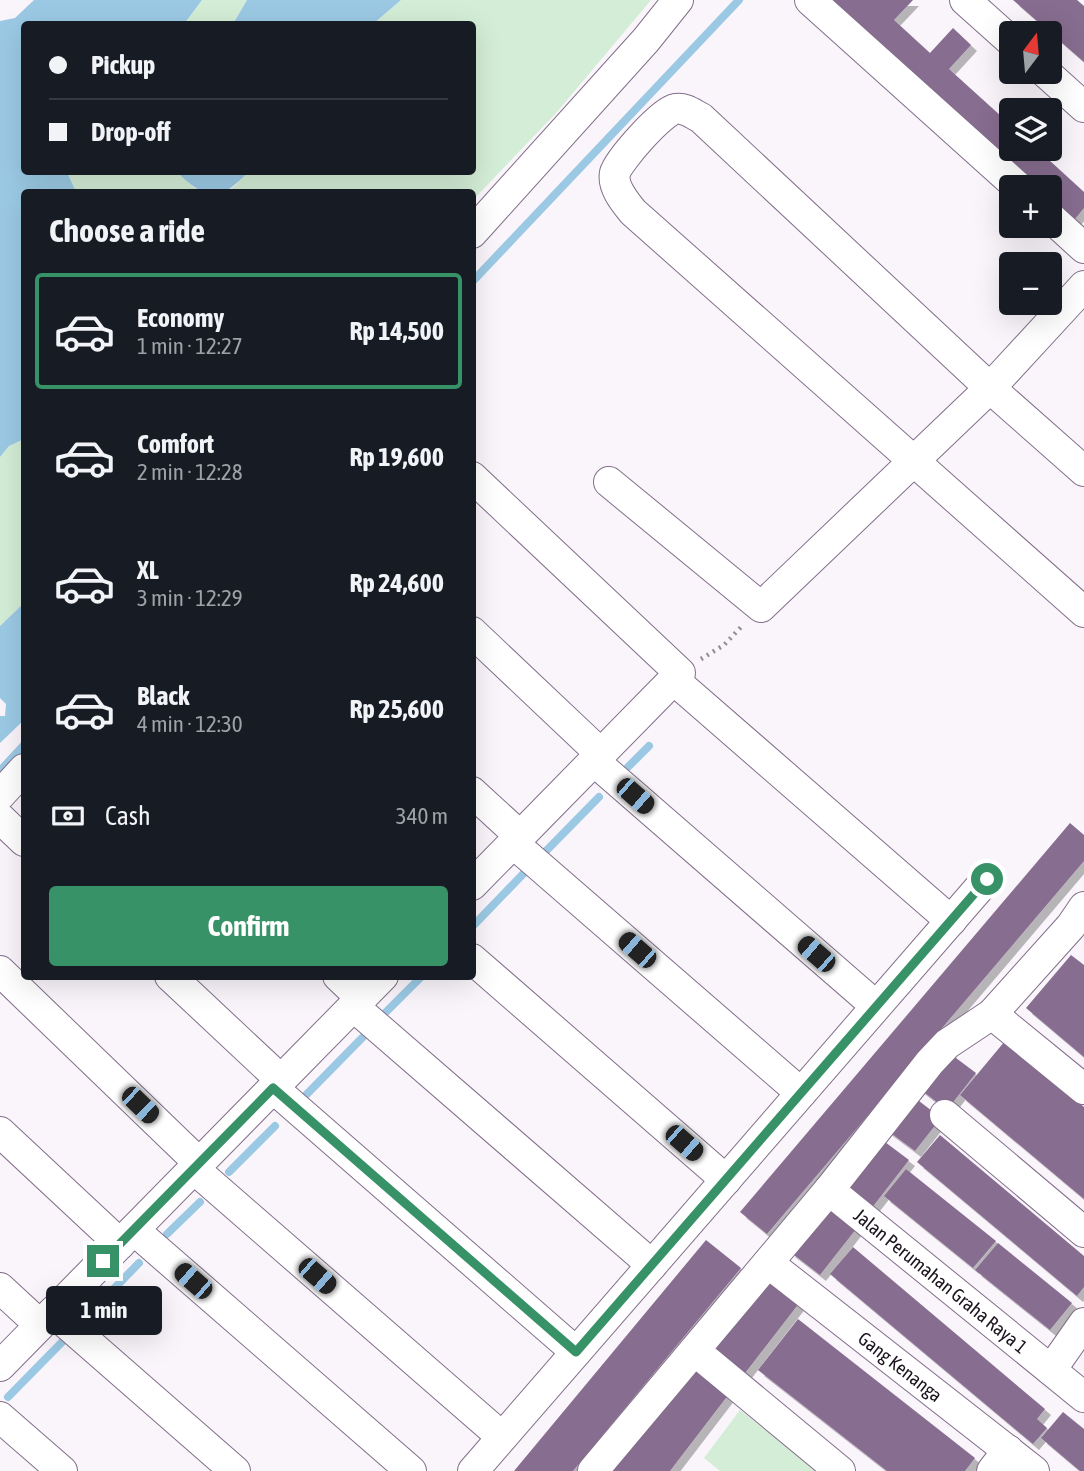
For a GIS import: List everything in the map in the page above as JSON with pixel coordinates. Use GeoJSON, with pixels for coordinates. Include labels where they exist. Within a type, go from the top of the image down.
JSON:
{"type":"FeatureCollection","features":[{"type":"Feature","properties":{"kind":"street"},"geometry":{"type":"LineString","coordinates":[[476,229],[619,71],[678,0]]}},
{"type":"Feature","properties":{"kind":"street"},"geometry":{"type":"LineString","coordinates":[[810,0],[1005,175]]}},
{"type":"Feature","properties":{"kind":"street"},"geometry":{"type":"LineString","coordinates":[[965,0],[999,30]]}},
{"type":"Feature","properties":{"kind":"street"},"geometry":{"type":"LineString","coordinates":[[1058,84],[1084,107]]}},
{"type":"Feature","properties":{"kind":"street"},"geometry":{"type":"LineString","coordinates":[[1084,471],[990,388],[701,118],[687,110],[675,109],[662,116],[615,171],[615,181],[621,197],[633,212],[1084,612]]}},
{"type":"Feature","properties":{"kind":"street"},"geometry":{"type":"LineString","coordinates":[[1062,228],[1084,248]]}},
{"type":"Feature","properties":{"kind":"street"},"geometry":{"type":"LineString","coordinates":[[609,482],[761,607],[990,388],[1084,286]]}},
{"type":"Feature","properties":{"kind":"street"},"geometry":{"type":"LineString","coordinates":[[476,481],[677,677],[951,920]]}},
{"type":"Feature","properties":{"kind":"street"},"geometry":{"type":"LineString","coordinates":[[476,636],[598,757],[876,1006]]}},
{"type":"Feature","properties":{"kind":"street"},"geometry":{"type":"LineString","coordinates":[[476,881],[677,677]]}},
{"type":"Feature","properties":{"kind":"street"},"geometry":{"type":"LineString","coordinates":[[0,795],[21,772]]}},
{"type":"Feature","properties":{"kind":"street"},"geometry":{"type":"LineString","coordinates":[[476,796],[517,840],[801,1093]]}},
{"type":"Feature","properties":{"kind":"street"},"geometry":{"type":"LineString","coordinates":[[0,818],[21,838]]}},
{"type":"Feature","properties":{"kind":"street"},"geometry":{"type":"LineString","coordinates":[[473,1471],[987,879]]}},
{"type":"Feature","properties":{"kind":"street"},"geometry":{"type":"LineString","coordinates":[[593,1471],[829,1190],[930,1062],[947,1044],[992,1014],[1071,926],[1084,907]]}},
{"type":"Feature","properties":{"kind":"street"},"geometry":{"type":"LineString","coordinates":[[476,962],[726,1180]]}},
{"type":"Feature","properties":{"kind":"street"},"geometry":{"type":"LineString","coordinates":[[0,971],[197,1165],[502,1437]]}},
{"type":"Feature","properties":{"kind":"street"},"geometry":{"type":"LineString","coordinates":[[174,980],[277,1084],[576,1352]]}},
{"type":"Feature","properties":{"kind":"street"},"geometry":{"type":"LineString","coordinates":[[341,980],[357,1002],[652,1265]]}},
{"type":"Feature","properties":{"kind":"street"},"geometry":{"type":"LineString","coordinates":[[0,1366],[379,980]]}},
{"type":"Feature","properties":{"kind":"street"},"geometry":{"type":"LineString","coordinates":[[992,1014],[1084,1088]]}},
{"type":"Feature","properties":{"kind":"street"},"geometry":{"type":"LineString","coordinates":[[945,1115],[1084,1232]]}},
{"type":"Feature","properties":{"kind":"street"},"geometry":{"type":"LineString","coordinates":[[0,1132],[411,1471]]}},
{"type":"Feature","properties":{"kind":"street","name":"Jalan Perumahan Graha Raya 1"},"geometry":{"type":"LineString","coordinates":[[829,1190],[1084,1397]]}},
{"type":"Feature","properties":{"kind":"street","name":"Gang Kenanga"},"geometry":{"type":"LineString","coordinates":[[768,1263],[1000,1461],[1034,1471]]}},
{"type":"Feature","properties":{"kind":"street"},"geometry":{"type":"LineString","coordinates":[[0,1288],[46,1319],[235,1471]]}},
{"type":"Feature","properties":{"kind":"street"},"geometry":{"type":"LineString","coordinates":[[1051,1370],[1084,1322]]}},
{"type":"Feature","properties":{"kind":"street"},"geometry":{"type":"LineString","coordinates":[[695,1350],[840,1471]]}},
{"type":"Feature","properties":{"kind":"street"},"geometry":{"type":"LineString","coordinates":[[0,1417],[62,1471]]}},
{"type":"Feature","properties":{"kind":"path"},"geometry":{"type":"LineString","coordinates":[[677,677],[723,645],[761,607]]}},
{"type":"Feature","properties":{"kind":"green space"},"geometry":{"type":"Polygon","coordinates":[[[202,0],[247,0],[235,21],[186,21],[202,0]]]}},
{"type":"Feature","properties":{"kind":"green space"},"geometry":{"type":"Polygon","coordinates":[[[401,0],[651,0],[557,112],[476,197],[476,189],[230,189],[245,175],[476,175],[476,21],[376,21],[401,0]]]}},
{"type":"Feature","properties":{"kind":"green space"},"geometry":{"type":"Polygon","coordinates":[[[68,175],[180,175],[197,189],[75,189],[68,175]]]}},
{"type":"Feature","properties":{"kind":"green space"},"geometry":{"type":"Polygon","coordinates":[[[21,440],[21,606],[0,626],[0,457],[9,446],[21,440]]]}},
{"type":"Feature","properties":{"kind":"green space"},"geometry":{"type":"Polygon","coordinates":[[[740,1410],[819,1471],[720,1471],[704,1458],[740,1410]]]}},
{"type":"Feature","properties":{"kind":"water"},"geometry":{"type":"Polygon","coordinates":[[[34,0],[202,0],[186,21],[21,21],[21,175],[68,175],[75,189],[21,189],[21,440],[9,446],[0,457],[0,21],[15,18],[34,0]]]}},
{"type":"Feature","properties":{"kind":"water"},"geometry":{"type":"Polygon","coordinates":[[[247,0],[401,0],[376,21],[235,21],[247,0]]]}},
{"type":"Feature","properties":{"kind":"water"},"geometry":{"type":"Polygon","coordinates":[[[180,175],[245,175],[229,189],[198,189],[180,175]]]}},
{"type":"Feature","properties":{"kind":"water"},"geometry":{"type":"Polygon","coordinates":[[[21,606],[21,723],[0,743],[0,716],[5,716],[6,704],[0,698],[0,626],[21,606]]]}},
{"type":"Feature","properties":{"kind":"building"},"geometry":{"type":"Polygon","coordinates":[[[832,0],[913,0],[894,20],[930,53],[953,28],[971,45],[949,69],[999,114],[999,150],[832,0]]]}},
{"type":"Feature","properties":{"kind":"building"},"geometry":{"type":"Polygon","coordinates":[[[1013,0],[1077,0],[1084,6],[1084,62],[1062,43],[1062,21],[1037,21],[1013,0]]]}},
{"type":"Feature","properties":{"kind":"building"},"geometry":{"type":"Polygon","coordinates":[[[1011,161],[1050,161],[1084,192],[1084,208],[1075,219],[1062,208],[1062,175],[1027,175],[1011,161]]]}},
{"type":"Feature","properties":{"kind":"building"},"geometry":{"type":"Polygon","coordinates":[[[1070,823],[1084,835],[1084,861],[767,1234],[740,1212],[1070,823]]]}},
{"type":"Feature","properties":{"kind":"building"},"geometry":{"type":"Polygon","coordinates":[[[1071,955],[1084,965],[1084,1057],[1026,1008],[1071,955]]]}},
{"type":"Feature","properties":{"kind":"building"},"geometry":{"type":"Polygon","coordinates":[[[1005,1041],[1084,1107],[1084,1199],[960,1095],[1005,1041]]]}},
{"type":"Feature","properties":{"kind":"building"},"geometry":{"type":"Polygon","coordinates":[[[944,1049],[976,1073],[947,1110],[916,1086],[944,1049]]]}},
{"type":"Feature","properties":{"kind":"building"},"geometry":{"type":"Polygon","coordinates":[[[910,1094],[941,1118],[915,1151],[884,1128],[910,1094]]]}},
{"type":"Feature","properties":{"kind":"building"},"geometry":{"type":"Polygon","coordinates":[[[940,1135],[1084,1256],[1084,1287],[1077,1296],[917,1162],[940,1135]]]}},
{"type":"Feature","properties":{"kind":"building"},"geometry":{"type":"Polygon","coordinates":[[[877,1136],[909,1160],[871,1209],[840,1185],[877,1136]]]}},
{"type":"Feature","properties":{"kind":"building"},"geometry":{"type":"Polygon","coordinates":[[[906,1169],[996,1241],[973,1268],[884,1196],[906,1169]]]}},
{"type":"Feature","properties":{"kind":"building"},"geometry":{"type":"Polygon","coordinates":[[[829,1200],[860,1224],[820,1275],[789,1251],[829,1200]]]}},
{"type":"Feature","properties":{"kind":"building"},"geometry":{"type":"Polygon","coordinates":[[[706,1240],[741,1268],[573,1471],[514,1471],[706,1240]]]}},
{"type":"Feature","properties":{"kind":"building"},"geometry":{"type":"Polygon","coordinates":[[[998,1243],[1072,1303],[1050,1330],[975,1270],[998,1243]]]}},
{"type":"Feature","properties":{"kind":"building"},"geometry":{"type":"Polygon","coordinates":[[[853,1247],[1045,1409],[1037,1419],[1047,1428],[1033,1444],[830,1274],[853,1247]]]}},
{"type":"Feature","properties":{"kind":"building"},"geometry":{"type":"Polygon","coordinates":[[[768,1278],[800,1302],[739,1381],[707,1357],[768,1278]]]}},
{"type":"Feature","properties":{"kind":"building"},"geometry":{"type":"Polygon","coordinates":[[[798,1319],[975,1458],[965,1471],[887,1471],[758,1370],[798,1319]]]}},
{"type":"Feature","properties":{"kind":"building"},"geometry":{"type":"Polygon","coordinates":[[[695,1361],[732,1390],[670,1471],[610,1471],[695,1361]]]}},
{"type":"Feature","properties":{"kind":"building"},"geometry":{"type":"Polygon","coordinates":[[[1063,1412],[1084,1429],[1084,1471],[1080,1471],[1041,1438],[1063,1412]]]}},
{"type":"Feature","properties":{"kind":"waterway"},"geometry":{"type":"LineString","coordinates":[[476,278],[739,0]]}},
{"type":"Feature","properties":{"kind":"waterway"},"geometry":{"type":"LineString","coordinates":[[628,767],[649,746]]}},
{"type":"Feature","properties":{"kind":"waterway"},"geometry":{"type":"LineString","coordinates":[[0,771],[21,748]]}},
{"type":"Feature","properties":{"kind":"waterway"},"geometry":{"type":"LineString","coordinates":[[546,851],[599,797]]}},
{"type":"Feature","properties":{"kind":"waterway"},"geometry":{"type":"LineString","coordinates":[[476,923],[525,872]]}},
{"type":"Feature","properties":{"kind":"waterway"},"geometry":{"type":"LineString","coordinates":[[386,1012],[418,980]]}},
{"type":"Feature","properties":{"kind":"waterway"},"geometry":{"type":"LineString","coordinates":[[304,1097],[362,1038]]}},
{"type":"Feature","properties":{"kind":"waterway"},"geometry":{"type":"LineString","coordinates":[[229,1172],[275,1126]]}},
{"type":"Feature","properties":{"kind":"waterway"},"geometry":{"type":"LineString","coordinates":[[167,1234],[200,1202]]}},
{"type":"Feature","properties":{"kind":"waterway"},"geometry":{"type":"LineString","coordinates":[[95,1308],[139,1263]]}},
{"type":"Feature","properties":{"kind":"waterway"},"geometry":{"type":"LineString","coordinates":[[8,1397],[66,1338]]}},
{"type":"Feature","properties":{"kind":"route"},"geometry":{"type":"LineString","coordinates":[[103,1261],[273,1088],[576,1352],[987,879]]}}]}
